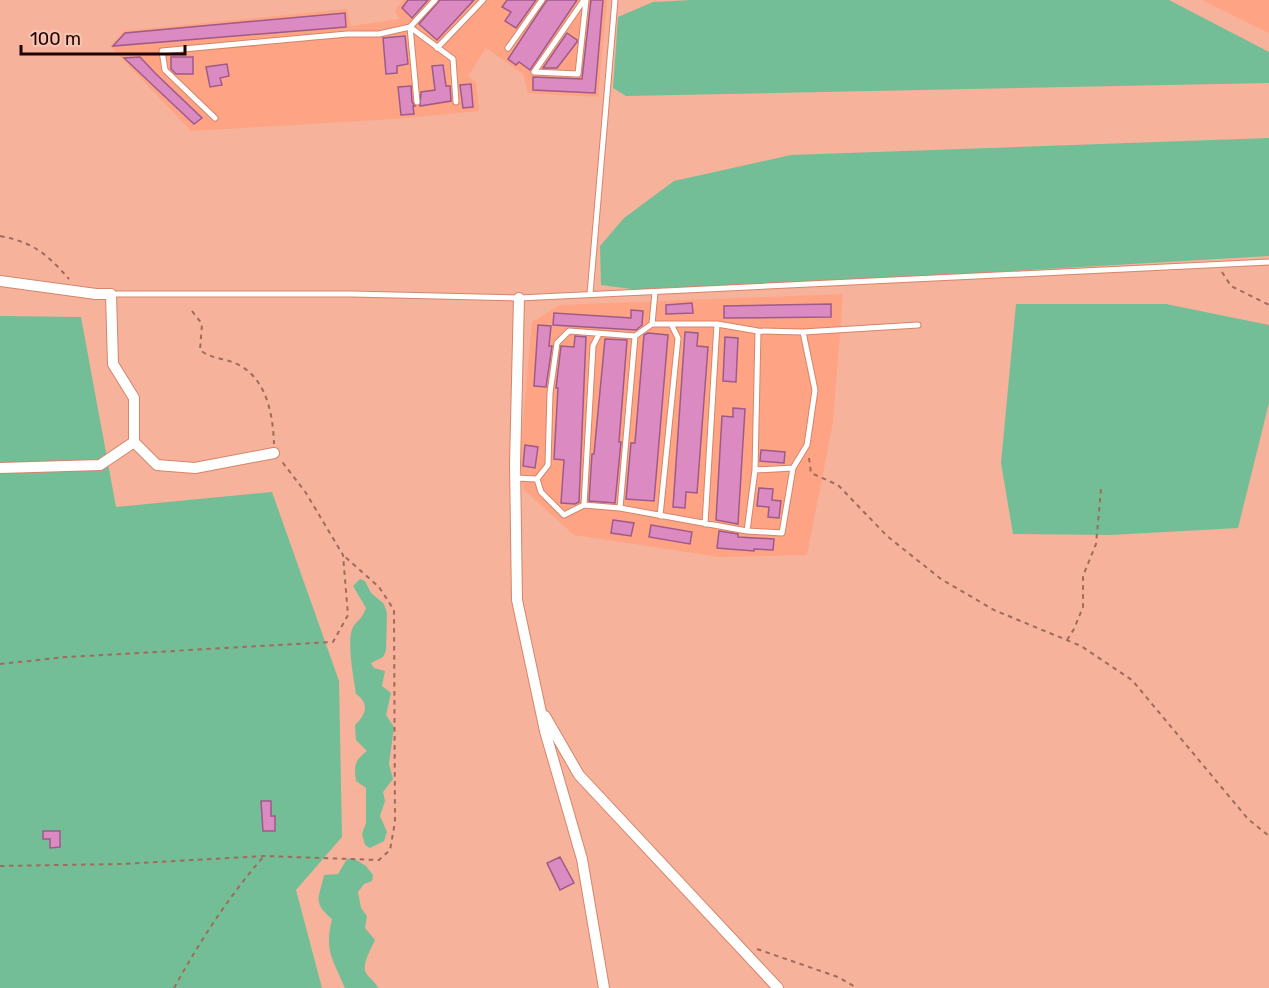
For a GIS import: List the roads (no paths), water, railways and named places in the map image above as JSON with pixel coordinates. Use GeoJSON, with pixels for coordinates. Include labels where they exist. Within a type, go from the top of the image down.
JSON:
{"type":"FeatureCollection","features":[{"type":"Feature","properties":{"kind":"street"},"geometry":{"type":"LineString","coordinates":[[0,281],[111,294],[113,364],[134,398],[134,442],[157,465],[195,468],[274,453]]}},
{"type":"Feature","properties":{"kind":"street"},"geometry":{"type":"LineString","coordinates":[[519,298],[515,478],[518,600],[545,731],[582,859],[604,988]]}},
{"type":"Feature","properties":{"kind":"street"},"geometry":{"type":"LineString","coordinates":[[0,468],[100,465],[134,442]]}},
{"type":"Feature","properties":{"kind":"street"},"geometry":{"type":"LineString","coordinates":[[540,706],[579,775],[778,988]]}},
{"type":"Feature","properties":{"kind":"lane"},"geometry":{"type":"LineString","coordinates":[[215,117],[165,70],[162,51],[347,34],[379,34],[410,27],[435,0]]}},
{"type":"Feature","properties":{"kind":"lane"},"geometry":{"type":"LineString","coordinates":[[437,48],[483,0]]}},
{"type":"Feature","properties":{"kind":"lane"},"geometry":{"type":"LineString","coordinates":[[508,48],[542,0]]}},
{"type":"Feature","properties":{"kind":"lane"},"geometry":{"type":"LineString","coordinates":[[585,0],[578,74],[534,72],[585,0]]}},
{"type":"Feature","properties":{"kind":"lane"},"geometry":{"type":"LineString","coordinates":[[590,294],[615,0]]}},
{"type":"Feature","properties":{"kind":"lane"},"geometry":{"type":"LineString","coordinates":[[410,27],[453,59],[456,102]]}},
{"type":"Feature","properties":{"kind":"lane"},"geometry":{"type":"LineString","coordinates":[[410,27],[417,102]]}},
{"type":"Feature","properties":{"kind":"lane"},"geometry":{"type":"LineString","coordinates":[[111,294],[353,294],[519,298],[1269,262]]}},
{"type":"Feature","properties":{"kind":"lane"},"geometry":{"type":"LineString","coordinates":[[652,324],[655,292]]}},
{"type":"Feature","properties":{"kind":"lane"},"geometry":{"type":"LineString","coordinates":[[537,479],[548,465],[550,393],[558,343],[569,331],[635,336],[652,324],[717,324],[758,331],[803,332],[918,325]]}},
{"type":"Feature","properties":{"kind":"lane"},"geometry":{"type":"LineString","coordinates":[[660,516],[678,338],[671,324]]}},
{"type":"Feature","properties":{"kind":"lane"},"geometry":{"type":"LineString","coordinates":[[705,524],[717,324]]}},
{"type":"Feature","properties":{"kind":"lane"},"geometry":{"type":"LineString","coordinates":[[747,531],[755,470],[758,331]]}},
{"type":"Feature","properties":{"kind":"lane"},"geometry":{"type":"LineString","coordinates":[[537,479],[541,492],[564,515],[584,505],[620,508],[747,531],[782,533],[793,468],[807,445],[815,390],[803,332]]}},
{"type":"Feature","properties":{"kind":"lane"},"geometry":{"type":"LineString","coordinates":[[584,505],[593,346],[599,334]]}},
{"type":"Feature","properties":{"kind":"lane"},"geometry":{"type":"LineString","coordinates":[[620,508],[635,336]]}},
{"type":"Feature","properties":{"kind":"lane"},"geometry":{"type":"LineString","coordinates":[[755,470],[793,468]]}},
{"type":"Feature","properties":{"kind":"lane"},"geometry":{"type":"LineString","coordinates":[[515,478],[537,479]]}}]}
